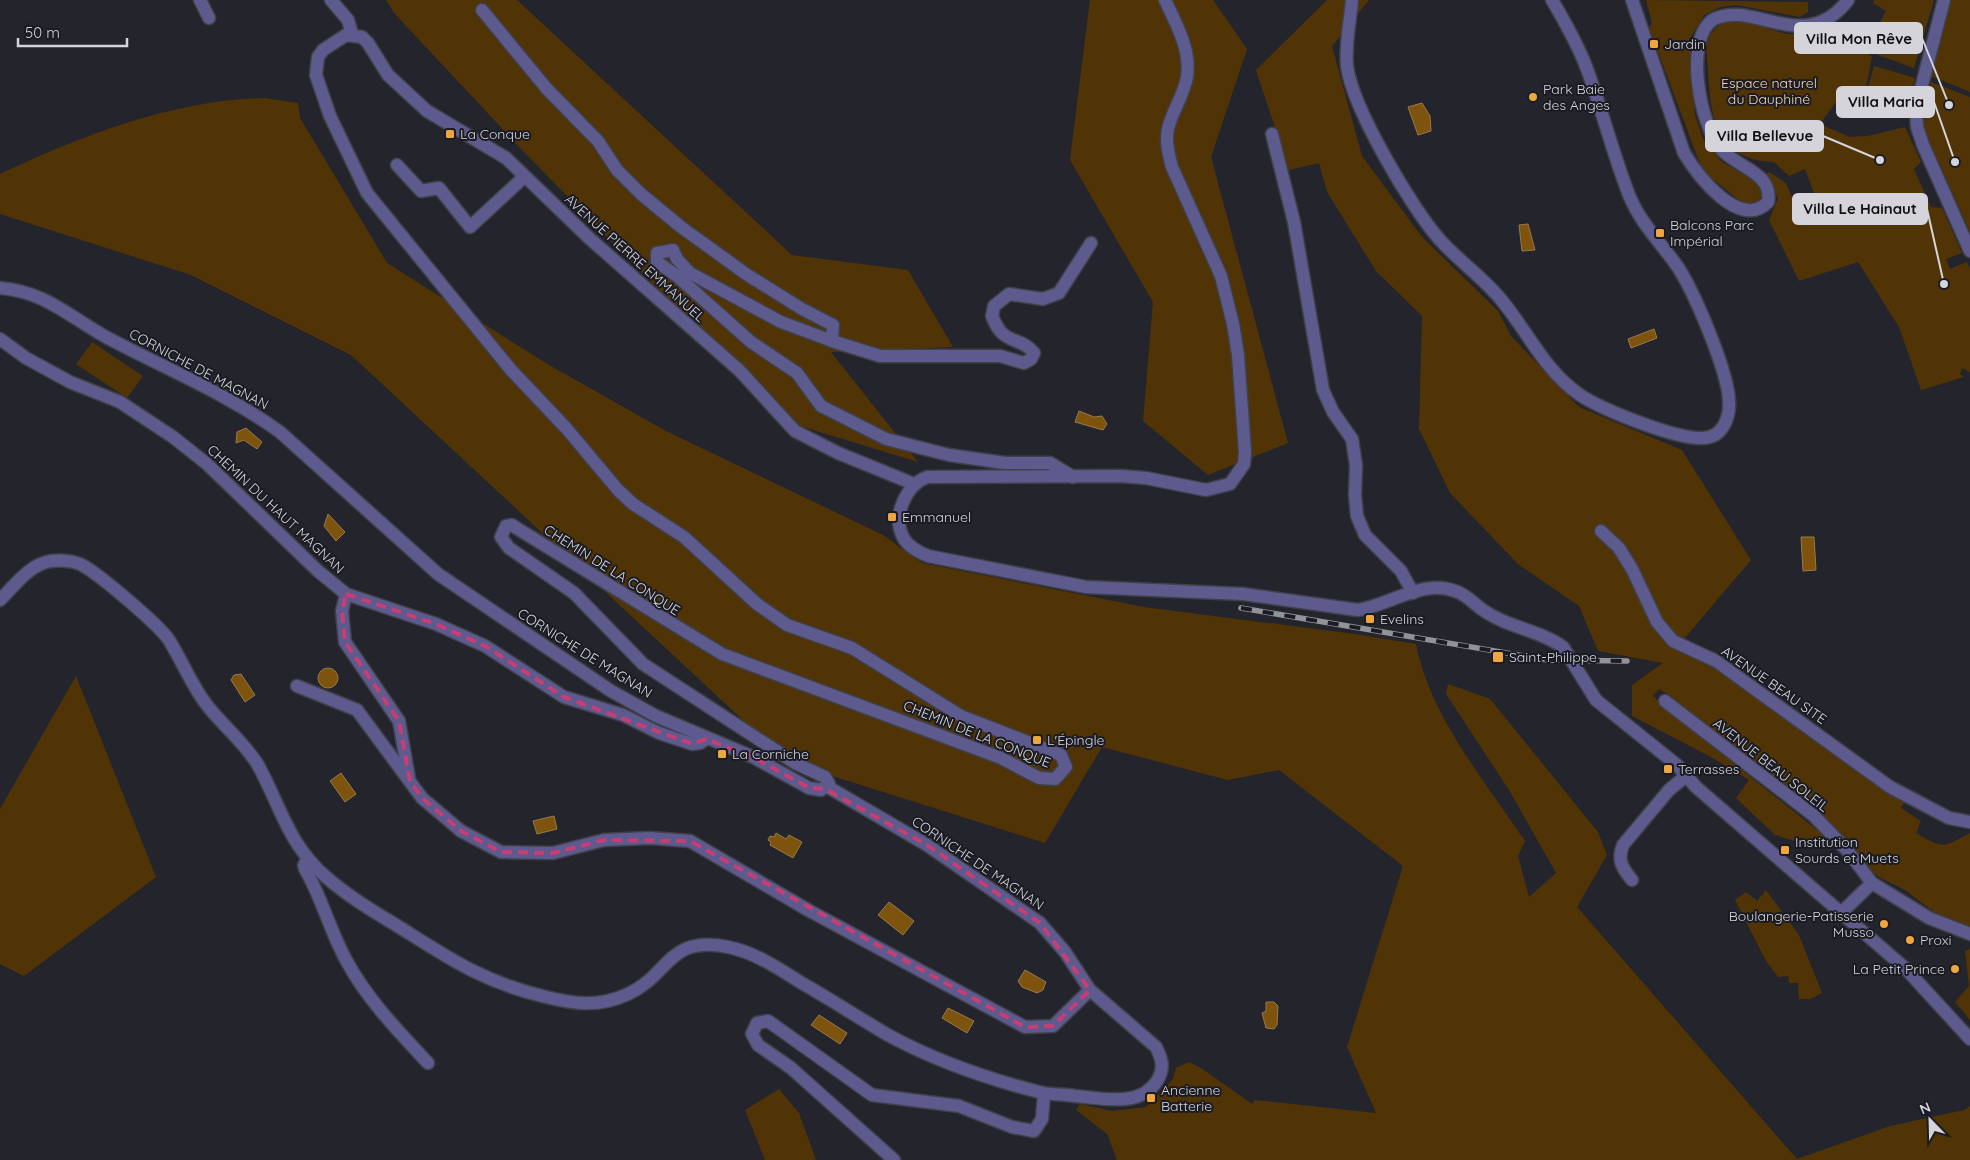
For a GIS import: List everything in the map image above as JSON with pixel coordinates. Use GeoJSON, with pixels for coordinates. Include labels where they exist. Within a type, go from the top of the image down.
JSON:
{"type":"FeatureCollection","features":[{"type":"Feature","properties":{"kind":"street"},"geometry":{"type":"LineString","coordinates":[[200,0],[209,18]]}},
{"type":"Feature","properties":{"kind":"street"},"geometry":{"type":"LineString","coordinates":[[331,0],[348,20],[352,34]]}},
{"type":"Feature","properties":{"kind":"street"},"geometry":{"type":"LineString","coordinates":[[1165,0],[1179,30],[1188,64],[1187,79],[1168,128],[1169,154],[1172,167],[1221,276],[1228,298],[1238,355],[1244,464],[1230,484],[1206,490],[1146,478],[927,477],[914,484],[902,509],[900,529],[909,545],[928,556],[1086,587],[1243,594],[1345,609],[1374,607],[1430,588],[1442,587],[1456,591],[1482,610],[1512,626],[1555,641],[1568,653],[1590,694],[1677,765],[1701,791],[1842,912],[1923,985],[1947,1016],[1970,1038]]}},
{"type":"Feature","properties":{"kind":"street"},"geometry":{"type":"LineString","coordinates":[[1352,0],[1347,46],[1348,68],[1356,95],[1382,152],[1406,193],[1437,237],[1461,263],[1502,300],[1538,354],[1578,394],[1606,410],[1629,419],[1686,436],[1708,437],[1723,427],[1728,411],[1729,398],[1710,336],[1683,276],[1651,234],[1632,202],[1586,68],[1552,0]]}},
{"type":"Feature","properties":{"kind":"street"},"geometry":{"type":"LineString","coordinates":[[1632,0],[1684,153],[1694,170],[1729,203],[1743,211],[1754,211],[1768,202],[1768,188],[1763,180],[1721,150],[1706,121],[1699,86],[1697,58],[1702,31],[1716,18],[1732,14],[1755,16],[1793,26],[1814,23],[1841,9],[1848,0]]}},
{"type":"Feature","properties":{"kind":"street"},"geometry":{"type":"LineString","coordinates":[[1944,0],[1916,108],[1917,127],[1923,145],[1970,251]]}},
{"type":"Feature","properties":{"kind":"street"},"geometry":{"type":"LineString","coordinates":[[482,10],[548,90],[598,141],[617,170],[641,194],[681,227],[746,274],[802,309],[833,325],[832,340]]}},
{"type":"Feature","properties":{"kind":"street","name":"AVENUE PIERRE EMMANUEL"},"geometry":{"type":"LineString","coordinates":[[352,34],[368,43],[388,75],[427,111],[506,158],[589,238],[739,370],[795,431],[838,453],[914,484]]}},
{"type":"Feature","properties":{"kind":"street","name":"CHEMIN DE LA CONQUE"},"geometry":{"type":"LineString","coordinates":[[352,34],[341,37],[323,50],[318,57],[316,75],[330,116],[367,193],[511,370],[566,428],[618,490],[633,504],[684,537],[757,604],[787,625],[852,648],[961,716],[1011,737],[1056,752],[1061,755],[1066,766],[1055,779],[1039,778],[1001,758],[884,713],[743,663],[705,644],[512,525],[506,526],[500,537],[509,548],[574,593],[643,664],[787,758],[825,777],[828,787]]}},
{"type":"Feature","properties":{"kind":"street"},"geometry":{"type":"LineString","coordinates":[[1272,134],[1294,222],[1323,390],[1333,412],[1352,440],[1356,465],[1355,494],[1357,516],[1365,535],[1401,571],[1413,593]]}},
{"type":"Feature","properties":{"kind":"street"},"geometry":{"type":"LineString","coordinates":[[397,166],[421,191],[439,188],[470,227],[524,177]]}},
{"type":"Feature","properties":{"kind":"street"},"geometry":{"type":"LineString","coordinates":[[1072,477],[1050,463],[1005,463],[949,455],[886,439],[821,406],[797,373],[751,342],[677,276],[657,262],[657,252],[673,250],[677,259],[690,273],[780,322],[880,356],[1000,356],[1024,363],[1032,359],[1034,353],[1027,344],[1010,338],[1000,331],[992,316],[994,306],[1009,294],[1043,299],[1059,293],[1091,244]]}},
{"type":"Feature","properties":{"kind":"street","name":"CORNICHE DE MAGNAN"},"geometry":{"type":"LineString","coordinates":[[0,288],[45,298],[104,336],[253,412],[280,432],[438,574],[611,691],[706,739],[753,757],[810,788],[817,790],[828,787],[927,845],[1040,923],[1065,952],[1090,990],[1156,1047],[1162,1058],[1159,1076],[1146,1092],[1128,1099],[1044,1094],[1002,1081],[920,1050],[890,1036],[777,968],[727,947],[701,945],[686,947],[674,954],[632,992],[613,1000],[591,1004],[571,1004],[514,990],[486,979],[455,962],[354,898],[307,860],[291,836],[256,763],[243,744],[209,708],[192,684],[169,640],[156,624],[82,565],[67,561],[48,561],[31,569],[0,600]]}},
{"type":"Feature","properties":{"kind":"street","name":"CHEMIN DU HAUT MAGNAN"},"geometry":{"type":"LineString","coordinates":[[0,339],[26,358],[70,382],[120,402],[173,437],[207,464],[318,571],[346,594],[436,624],[485,646],[564,697],[623,715],[659,733],[692,744],[700,743],[706,739]]}},
{"type":"Feature","properties":{"kind":"street","name":"AVENUE BEAU SITE"},"geometry":{"type":"LineString","coordinates":[[1601,531],[1619,548],[1632,568],[1657,622],[1673,641],[1716,661],[1890,787],[1949,818],[1970,822]]}},
{"type":"Feature","properties":{"kind":"street"},"geometry":{"type":"LineString","coordinates":[[346,594],[342,611],[345,642],[399,721],[410,781]]}},
{"type":"Feature","properties":{"kind":"street"},"geometry":{"type":"LineString","coordinates":[[297,686],[357,710],[422,798],[461,831],[501,852],[553,854],[604,840],[650,838],[690,841],[808,910],[1025,1027],[1053,1026],[1090,990]]}},
{"type":"Feature","properties":{"kind":"street","name":"AVENUE BEAU SOLEIL"},"geometry":{"type":"LineString","coordinates":[[1665,701],[1813,815],[1847,850],[1872,883]]}},
{"type":"Feature","properties":{"kind":"street"},"geometry":{"type":"LineString","coordinates":[[1632,880],[1620,862],[1619,854],[1623,845],[1669,790],[1686,776]]}},
{"type":"Feature","properties":{"kind":"street"},"geometry":{"type":"LineString","coordinates":[[307,860],[304,865],[305,869],[321,900],[335,937],[351,969],[386,1017],[428,1063]]}},
{"type":"Feature","properties":{"kind":"street"},"geometry":{"type":"LineString","coordinates":[[1842,912],[1872,883],[1928,918],[1970,934]]}},
{"type":"Feature","properties":{"kind":"street"},"geometry":{"type":"LineString","coordinates":[[894,1160],[791,1068],[758,1045],[752,1034],[757,1023],[768,1021],[872,1095],[959,1106],[1012,1127],[1034,1131],[1042,1119],[1044,1094]]}},
{"type":"Feature","properties":{"kind":"highlighted area"},"geometry":{"type":"Polygon","coordinates":[[[346,594],[436,624],[485,646],[564,697],[692,744],[706,739],[753,757],[809,788],[825,789],[927,845],[1040,923],[1090,990],[1053,1026],[1025,1027],[690,841],[604,840],[553,853],[501,852],[461,831],[422,798],[410,781],[399,721],[345,642],[342,611],[346,594]]]}},
{"type":"Feature","properties":{"kind":"green space"},"geometry":{"type":"Polygon","coordinates":[[[386,0],[517,0],[792,255],[908,270],[953,347],[831,352],[918,462],[797,425],[690,322],[524,152],[394,13],[386,0]]]}},
{"type":"Feature","properties":{"kind":"green space"},"geometry":{"type":"Polygon","coordinates":[[[1090,0],[1213,0],[1247,49],[1211,157],[1288,443],[1208,475],[1143,421],[1153,302],[1070,160],[1090,0]]]}},
{"type":"Feature","properties":{"kind":"green space"},"geometry":{"type":"Polygon","coordinates":[[[1327,0],[1369,0],[1332,46],[1362,156],[1422,237],[1498,311],[1511,336],[1579,407],[1682,450],[1751,560],[1678,646],[1725,673],[1904,803],[1901,808],[1921,821],[1916,833],[1932,842],[1943,845],[1954,842],[1970,833],[1970,926],[1935,913],[1905,890],[1879,877],[1670,695],[1659,689],[1653,696],[1675,716],[1828,839],[1821,849],[1775,835],[1736,798],[1749,780],[1713,758],[1632,716],[1632,685],[1663,663],[1598,651],[1579,606],[1518,564],[1450,493],[1419,429],[1422,316],[1376,271],[1327,192],[1319,163],[1289,170],[1256,70],[1327,0]]]}},
{"type":"Feature","properties":{"kind":"green space","name":"Espace naturel du Dauphiné"},"geometry":{"type":"Polygon","coordinates":[[[1646,0],[1808,2],[1808,12],[1800,17],[1736,5],[1720,7],[1704,15],[1689,40],[1695,115],[1703,139],[1722,162],[1757,182],[1763,193],[1757,203],[1745,205],[1709,176],[1700,164],[1649,28],[1652,23],[1646,0]]]}},
{"type":"Feature","properties":{"kind":"green space"},"geometry":{"type":"Polygon","coordinates":[[[1874,0],[1934,0],[1914,68],[1864,50],[1886,11],[1873,3],[1874,0]]]}},
{"type":"Feature","properties":{"kind":"green space"},"geometry":{"type":"Polygon","coordinates":[[[1950,0],[1970,0],[1970,92],[1931,76],[1950,0]]]}},
{"type":"Feature","properties":{"kind":"green space"},"geometry":{"type":"Polygon","coordinates":[[[1737,19],[1786,34],[1816,33],[1823,40],[1835,30],[1856,49],[1872,56],[1864,98],[1841,95],[1820,124],[1850,137],[1868,136],[1905,127],[1921,162],[1914,169],[1931,207],[1942,208],[1962,253],[1946,259],[1950,269],[1967,262],[1970,269],[1970,372],[1962,368],[1960,374],[1964,377],[1921,390],[1899,327],[1858,262],[1799,281],[1769,220],[1778,199],[1771,180],[1766,174],[1769,172],[1786,183],[1794,202],[1814,193],[1805,169],[1789,176],[1774,162],[1740,154],[1729,145],[1720,133],[1711,104],[1707,44],[1716,27],[1724,22],[1737,19]]]}},
{"type":"Feature","properties":{"kind":"green space"},"geometry":{"type":"Polygon","coordinates":[[[1874,66],[1915,78],[1910,102],[1867,92],[1874,66]]]}},
{"type":"Feature","properties":{"kind":"green space"},"geometry":{"type":"Polygon","coordinates":[[[1931,82],[1970,97],[1970,232],[1923,127],[1931,82]]]}},
{"type":"Feature","properties":{"kind":"green space"},"geometry":{"type":"Polygon","coordinates":[[[265,98],[298,103],[300,118],[387,263],[549,365],[666,431],[883,535],[922,563],[1144,607],[1355,634],[1416,644],[1433,696],[1446,722],[1477,772],[1525,841],[1518,856],[1529,897],[1556,873],[1509,790],[1446,694],[1448,684],[1490,699],[1598,832],[1607,855],[1577,907],[1797,1159],[1890,1126],[1964,1110],[1970,1106],[1970,1160],[1117,1160],[1107,1134],[1076,1110],[1080,1104],[1112,1111],[1146,1107],[1173,1079],[1176,1068],[1189,1062],[1201,1068],[1252,1104],[1255,1100],[1376,1113],[1347,1047],[1403,866],[1279,770],[1228,780],[1102,747],[1045,843],[788,762],[351,355],[191,275],[0,214],[0,174],[31,160],[96,133],[129,122],[196,105],[265,98]]]}},
{"type":"Feature","properties":{"kind":"green space"},"geometry":{"type":"Polygon","coordinates":[[[92,342],[143,376],[127,398],[76,364],[92,342]]]}},
{"type":"Feature","properties":{"kind":"green space"},"geometry":{"type":"Polygon","coordinates":[[[76,676],[156,877],[24,976],[0,964],[0,809],[76,676]]]}},
{"type":"Feature","properties":{"kind":"green space"},"geometry":{"type":"Polygon","coordinates":[[[1766,890],[1799,935],[1822,993],[1810,999],[1799,999],[1798,983],[1789,983],[1788,976],[1778,977],[1766,961],[1735,900],[1746,892],[1757,901],[1766,890]]]}},
{"type":"Feature","properties":{"kind":"green space"},"geometry":{"type":"Polygon","coordinates":[[[1970,949],[1970,1020],[1955,1002],[1969,986],[1965,951],[1970,949]]]}},
{"type":"Feature","properties":{"kind":"green space"},"geometry":{"type":"Polygon","coordinates":[[[779,1089],[799,1113],[816,1160],[765,1160],[745,1110],[779,1089]]]}},
{"type":"Feature","properties":{"kind":"shaded area"},"geometry":{"type":"Polygon","coordinates":[[[1422,103],[1430,116],[1431,131],[1418,135],[1408,107],[1422,103]]]}},
{"type":"Feature","properties":{"kind":"shaded area"},"geometry":{"type":"Polygon","coordinates":[[[1528,224],[1535,250],[1522,251],[1519,225],[1528,224]]]}},
{"type":"Feature","properties":{"kind":"shaded area"},"geometry":{"type":"Polygon","coordinates":[[[1654,329],[1657,338],[1631,348],[1628,339],[1654,329]]]}},
{"type":"Feature","properties":{"kind":"shaded area"},"geometry":{"type":"Polygon","coordinates":[[[1079,411],[1094,417],[1102,416],[1107,424],[1103,430],[1075,422],[1079,411]]]}},
{"type":"Feature","properties":{"kind":"shaded area"},"geometry":{"type":"Polygon","coordinates":[[[246,428],[262,442],[257,449],[244,440],[236,443],[237,432],[246,428]]]}},
{"type":"Feature","properties":{"kind":"shaded area"},"geometry":{"type":"Polygon","coordinates":[[[328,514],[345,532],[336,541],[324,526],[328,514]]]}},
{"type":"Feature","properties":{"kind":"shaded area"},"geometry":{"type":"Polygon","coordinates":[[[1801,537],[1814,537],[1816,570],[1803,571],[1801,537]]]}},
{"type":"Feature","properties":{"kind":"shaded area"},"geometry":{"type":"Polygon","coordinates":[[[328,668],[335,671],[338,678],[335,685],[328,688],[321,685],[318,678],[321,671],[328,668]]]}},
{"type":"Feature","properties":{"kind":"shaded area"},"geometry":{"type":"Polygon","coordinates":[[[241,674],[255,695],[245,702],[231,680],[234,675],[241,674]]]}},
{"type":"Feature","properties":{"kind":"shaded area"},"geometry":{"type":"Polygon","coordinates":[[[341,773],[356,794],[345,802],[330,781],[341,773]]]}},
{"type":"Feature","properties":{"kind":"shaded area"},"geometry":{"type":"Polygon","coordinates":[[[554,816],[557,829],[537,834],[533,821],[554,816]]]}},
{"type":"Feature","properties":{"kind":"shaded area"},"geometry":{"type":"Polygon","coordinates":[[[776,833],[786,839],[789,835],[802,842],[793,858],[770,845],[771,842],[768,840],[770,836],[774,837],[776,833]]]}},
{"type":"Feature","properties":{"kind":"shaded area"},"geometry":{"type":"Polygon","coordinates":[[[889,902],[914,921],[903,935],[878,915],[889,902]]]}},
{"type":"Feature","properties":{"kind":"shaded area"},"geometry":{"type":"Polygon","coordinates":[[[1025,970],[1046,982],[1043,990],[1037,993],[1022,987],[1018,981],[1025,970]]]}},
{"type":"Feature","properties":{"kind":"shaded area"},"geometry":{"type":"Polygon","coordinates":[[[1266,1002],[1274,1002],[1278,1006],[1277,1025],[1274,1029],[1266,1028],[1262,1013],[1266,1011],[1266,1002]]]}},
{"type":"Feature","properties":{"kind":"shaded area"},"geometry":{"type":"Polygon","coordinates":[[[948,1008],[974,1021],[967,1033],[942,1018],[948,1008]]]}},
{"type":"Feature","properties":{"kind":"shaded area"},"geometry":{"type":"Polygon","coordinates":[[[819,1015],[847,1033],[840,1044],[811,1025],[819,1015]]]}},
{"type":"Feature","properties":{"kind":"railway"},"geometry":{"type":"LineString","coordinates":[[1241,608],[1548,660],[1627,661]]}},
{"type":"Feature","properties":{"kind":"place","name":"Jardin"},"geometry":{"type":"Point","coordinates":[1654,44]}},
{"type":"Feature","properties":{"kind":"place","name":"Park Baie des Anges"},"geometry":{"type":"Point","coordinates":[1533,97]}},
{"type":"Feature","properties":{"kind":"place","name":"Villa Mon Rêve"},"geometry":{"type":"Point","coordinates":[1949,105]}},
{"type":"Feature","properties":{"kind":"place","name":"La Conque"},"geometry":{"type":"Point","coordinates":[450,134]}},
{"type":"Feature","properties":{"kind":"place","name":"Villa Bellevue"},"geometry":{"type":"Point","coordinates":[1880,160]}},
{"type":"Feature","properties":{"kind":"place","name":"Villa Maria"},"geometry":{"type":"Point","coordinates":[1955,162]}},
{"type":"Feature","properties":{"kind":"place","name":"Balcons Parc Impérial"},"geometry":{"type":"Point","coordinates":[1660,233]}},
{"type":"Feature","properties":{"kind":"place","name":"Villa Le Hainaut"},"geometry":{"type":"Point","coordinates":[1944,284]}},
{"type":"Feature","properties":{"kind":"place","name":"Emmanuel"},"geometry":{"type":"Point","coordinates":[892,517]}},
{"type":"Feature","properties":{"kind":"place","name":"Evelins"},"geometry":{"type":"Point","coordinates":[1370,619]}},
{"type":"Feature","properties":{"kind":"place","name":"Saint-Philippe"},"geometry":{"type":"Point","coordinates":[1498,657]}},
{"type":"Feature","properties":{"kind":"place","name":"L'Épingle"},"geometry":{"type":"Point","coordinates":[1037,740]}},
{"type":"Feature","properties":{"kind":"place","name":"La Corniche"},"geometry":{"type":"Point","coordinates":[722,754]}},
{"type":"Feature","properties":{"kind":"place","name":"Terrasses"},"geometry":{"type":"Point","coordinates":[1668,769]}},
{"type":"Feature","properties":{"kind":"place","name":"Institution Sourds et Muets"},"geometry":{"type":"Point","coordinates":[1785,850]}},
{"type":"Feature","properties":{"kind":"place","name":"Boulangerie-Patisserie Musso"},"geometry":{"type":"Point","coordinates":[1884,924]}},
{"type":"Feature","properties":{"kind":"place","name":"Proxi"},"geometry":{"type":"Point","coordinates":[1910,940]}},
{"type":"Feature","properties":{"kind":"place","name":"La Petit Prince"},"geometry":{"type":"Point","coordinates":[1955,969]}},
{"type":"Feature","properties":{"kind":"place","name":"Ancienne Batterie"},"geometry":{"type":"Point","coordinates":[1151,1098]}}]}
